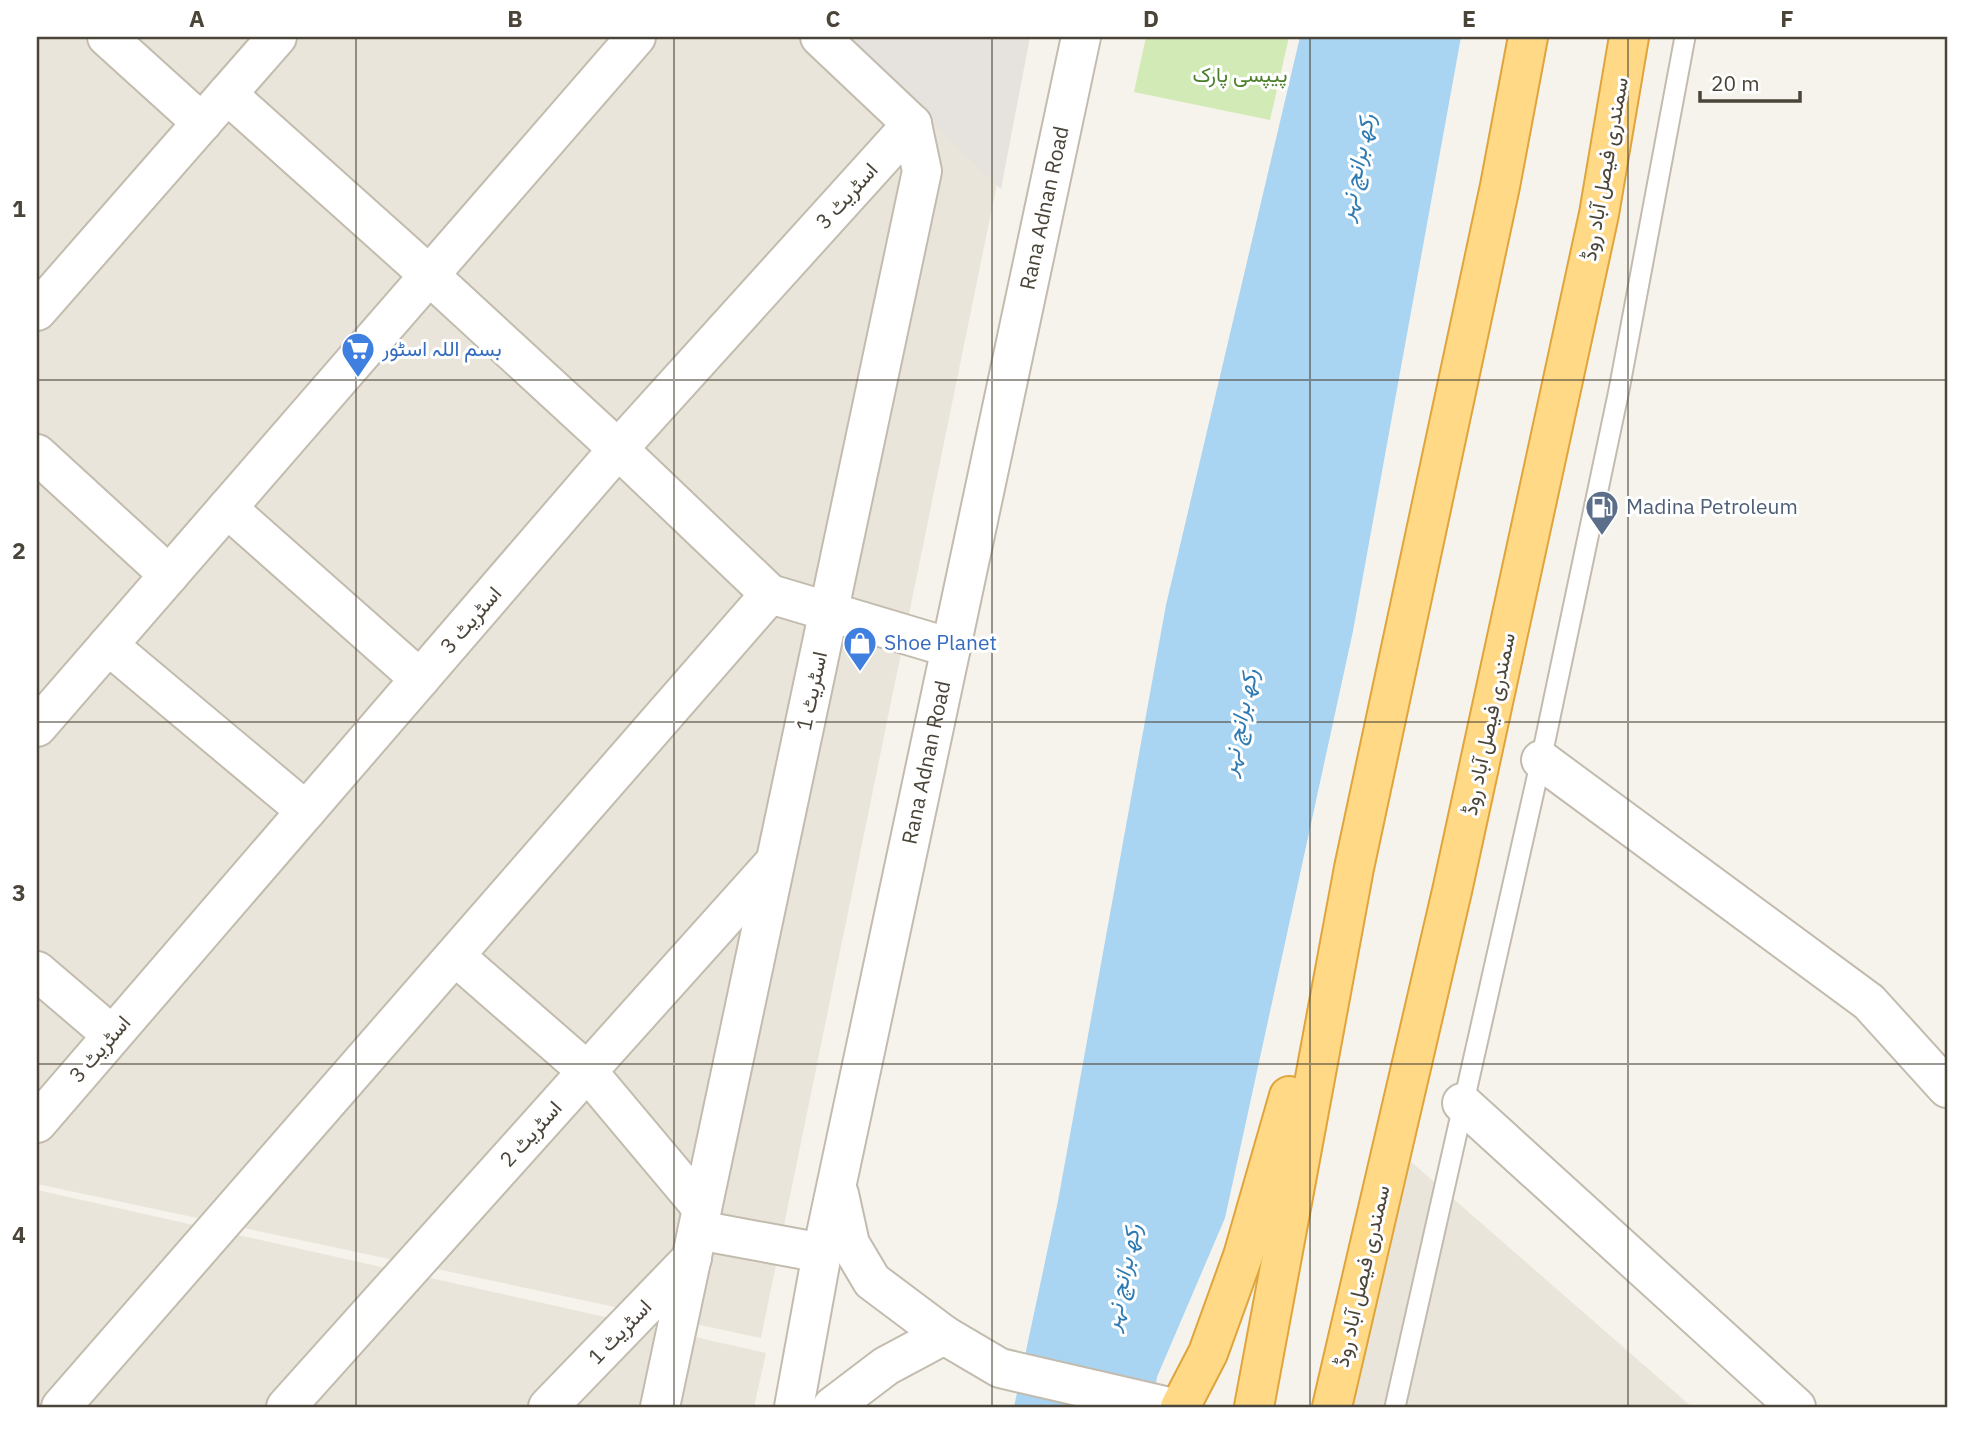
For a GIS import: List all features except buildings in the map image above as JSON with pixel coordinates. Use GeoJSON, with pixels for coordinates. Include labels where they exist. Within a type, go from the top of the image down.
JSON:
{"type":"FeatureCollection","features":[{"type":"Feature","properties":{"kind":"highway"},"geometry":{"type":"LineString","coordinates":[[1254,1407],[1354,868],[1497,200],[1528,37]]}},
{"type":"Feature","properties":{"kind":"highway","name":"سمندری فیصل آباد روڈ"},"geometry":{"type":"LineString","coordinates":[[1332,1407],[1452,891],[1591,254],[1629,37]]}},
{"type":"Feature","properties":{"kind":"highway"},"geometry":{"type":"LineString","coordinates":[[1180,1407],[1208,1353],[1244,1256],[1354,868]]}},
{"type":"Feature","properties":{"kind":"street"},"geometry":{"type":"LineString","coordinates":[[107,37],[202,123]]}},
{"type":"Feature","properties":{"kind":"street"},"geometry":{"type":"LineString","coordinates":[[37,311],[277,37]]}},
{"type":"Feature","properties":{"kind":"street"},"geometry":{"type":"LineString","coordinates":[[37,727],[636,37]]}},
{"type":"Feature","properties":{"kind":"street"},"geometry":{"type":"LineString","coordinates":[[820,37],[912,124]]}},
{"type":"Feature","properties":{"kind":"street","name":"Rana Adnan Road"},"geometry":{"type":"LineString","coordinates":[[794,1407],[822,1253],[1081,37]]}},
{"type":"Feature","properties":{"kind":"street"},"geometry":{"type":"LineString","coordinates":[[227,94],[618,449],[770,594],[951,649]]}},
{"type":"Feature","properties":{"kind":"street","name":"اسٹریٹ 3"},"geometry":{"type":"LineString","coordinates":[[37,1123],[618,449],[912,124]]}},
{"type":"Feature","properties":{"kind":"street","name":"اسٹریٹ 1"},"geometry":{"type":"LineString","coordinates":[[660,1407],[922,171],[912,124]]}},
{"type":"Feature","properties":{"kind":"street"},"geometry":{"type":"LineString","coordinates":[[37,454],[169,575]]}},
{"type":"Feature","properties":{"kind":"street"},"geometry":{"type":"LineString","coordinates":[[227,508],[420,679]]}},
{"type":"Feature","properties":{"kind":"street"},"geometry":{"type":"LineString","coordinates":[[61,1407],[770,594]]}},
{"type":"Feature","properties":{"kind":"street"},"geometry":{"type":"LineString","coordinates":[[108,645],[306,811]]}},
{"type":"Feature","properties":{"kind":"street"},"geometry":{"type":"LineString","coordinates":[[1541,760],[1869,1002],[1947,1088]]}},
{"type":"Feature","properties":{"kind":"street","name":"اسٹریٹ 2"},"geometry":{"type":"LineString","coordinates":[[286,1407],[776,860]]}},
{"type":"Feature","properties":{"kind":"street"},"geometry":{"type":"LineString","coordinates":[[455,956],[587,1071],[697,1232],[822,1253]]}},
{"type":"Feature","properties":{"kind":"street"},"geometry":{"type":"LineString","coordinates":[[37,971],[112,1035]]}},
{"type":"Feature","properties":{"kind":"street"},"geometry":{"type":"LineString","coordinates":[[1462,1103],[1796,1407]]}},
{"type":"Feature","properties":{"kind":"street"},"geometry":{"type":"LineString","coordinates":[[837,1185],[850,1244],[872,1282],[944,1335],[1000,1368],[1168,1407]]}},
{"type":"Feature","properties":{"kind":"street","name":"اسٹریٹ 1"},"geometry":{"type":"LineString","coordinates":[[548,1407],[697,1232]]}},
{"type":"Feature","properties":{"kind":"street"},"geometry":{"type":"LineString","coordinates":[[832,1407],[886,1366],[944,1335]]}},
{"type":"Feature","properties":{"kind":"lane"},"geometry":{"type":"LineString","coordinates":[[1395,1407],[1541,760],[1619,390],[1685,37]]}},
{"type":"Feature","properties":{"kind":"shaded area"},"geometry":{"type":"Polygon","coordinates":[[[37,37],[1027,37],[761,1338],[37,1184],[37,37]]]}},
{"type":"Feature","properties":{"kind":"shaded area"},"geometry":{"type":"Polygon","coordinates":[[[841,37],[1030,37],[1001,189],[841,37]]]}},
{"type":"Feature","properties":{"kind":"shaded area"},"geometry":{"type":"Polygon","coordinates":[[[1402,1154],[1692,1407],[1351,1407],[1402,1154]]]}},
{"type":"Feature","properties":{"kind":"shaded area"},"geometry":{"type":"Polygon","coordinates":[[[37,1190],[766,1353],[754,1407],[37,1407],[37,1190]]]}},
{"type":"Feature","properties":{"kind":"green space","name":"پیپسی پارک"},"geometry":{"type":"Polygon","coordinates":[[[1146,37],[1289,37],[1270,120],[1134,92],[1146,37]]]}},
{"type":"Feature","properties":{"kind":"water","name":"رکھ برانچ نہر"},"geometry":{"type":"Polygon","coordinates":[[[1300,37],[1461,37],[1353,631],[1225,1218],[1157,1377],[1152,1407],[1014,1407],[1058,1201],[1166,605],[1300,37]]]}},
{"type":"Feature","properties":{"kind":"place","name":"بسم اللہ اسٹور"},"geometry":{"type":"Point","coordinates":[358,379]}},
{"type":"Feature","properties":{"kind":"place","name":"Madina Petroleum"},"geometry":{"type":"Point","coordinates":[1602,537]}},
{"type":"Feature","properties":{"kind":"place","name":"Shoe Planet"},"geometry":{"type":"Point","coordinates":[860,673]}}]}
